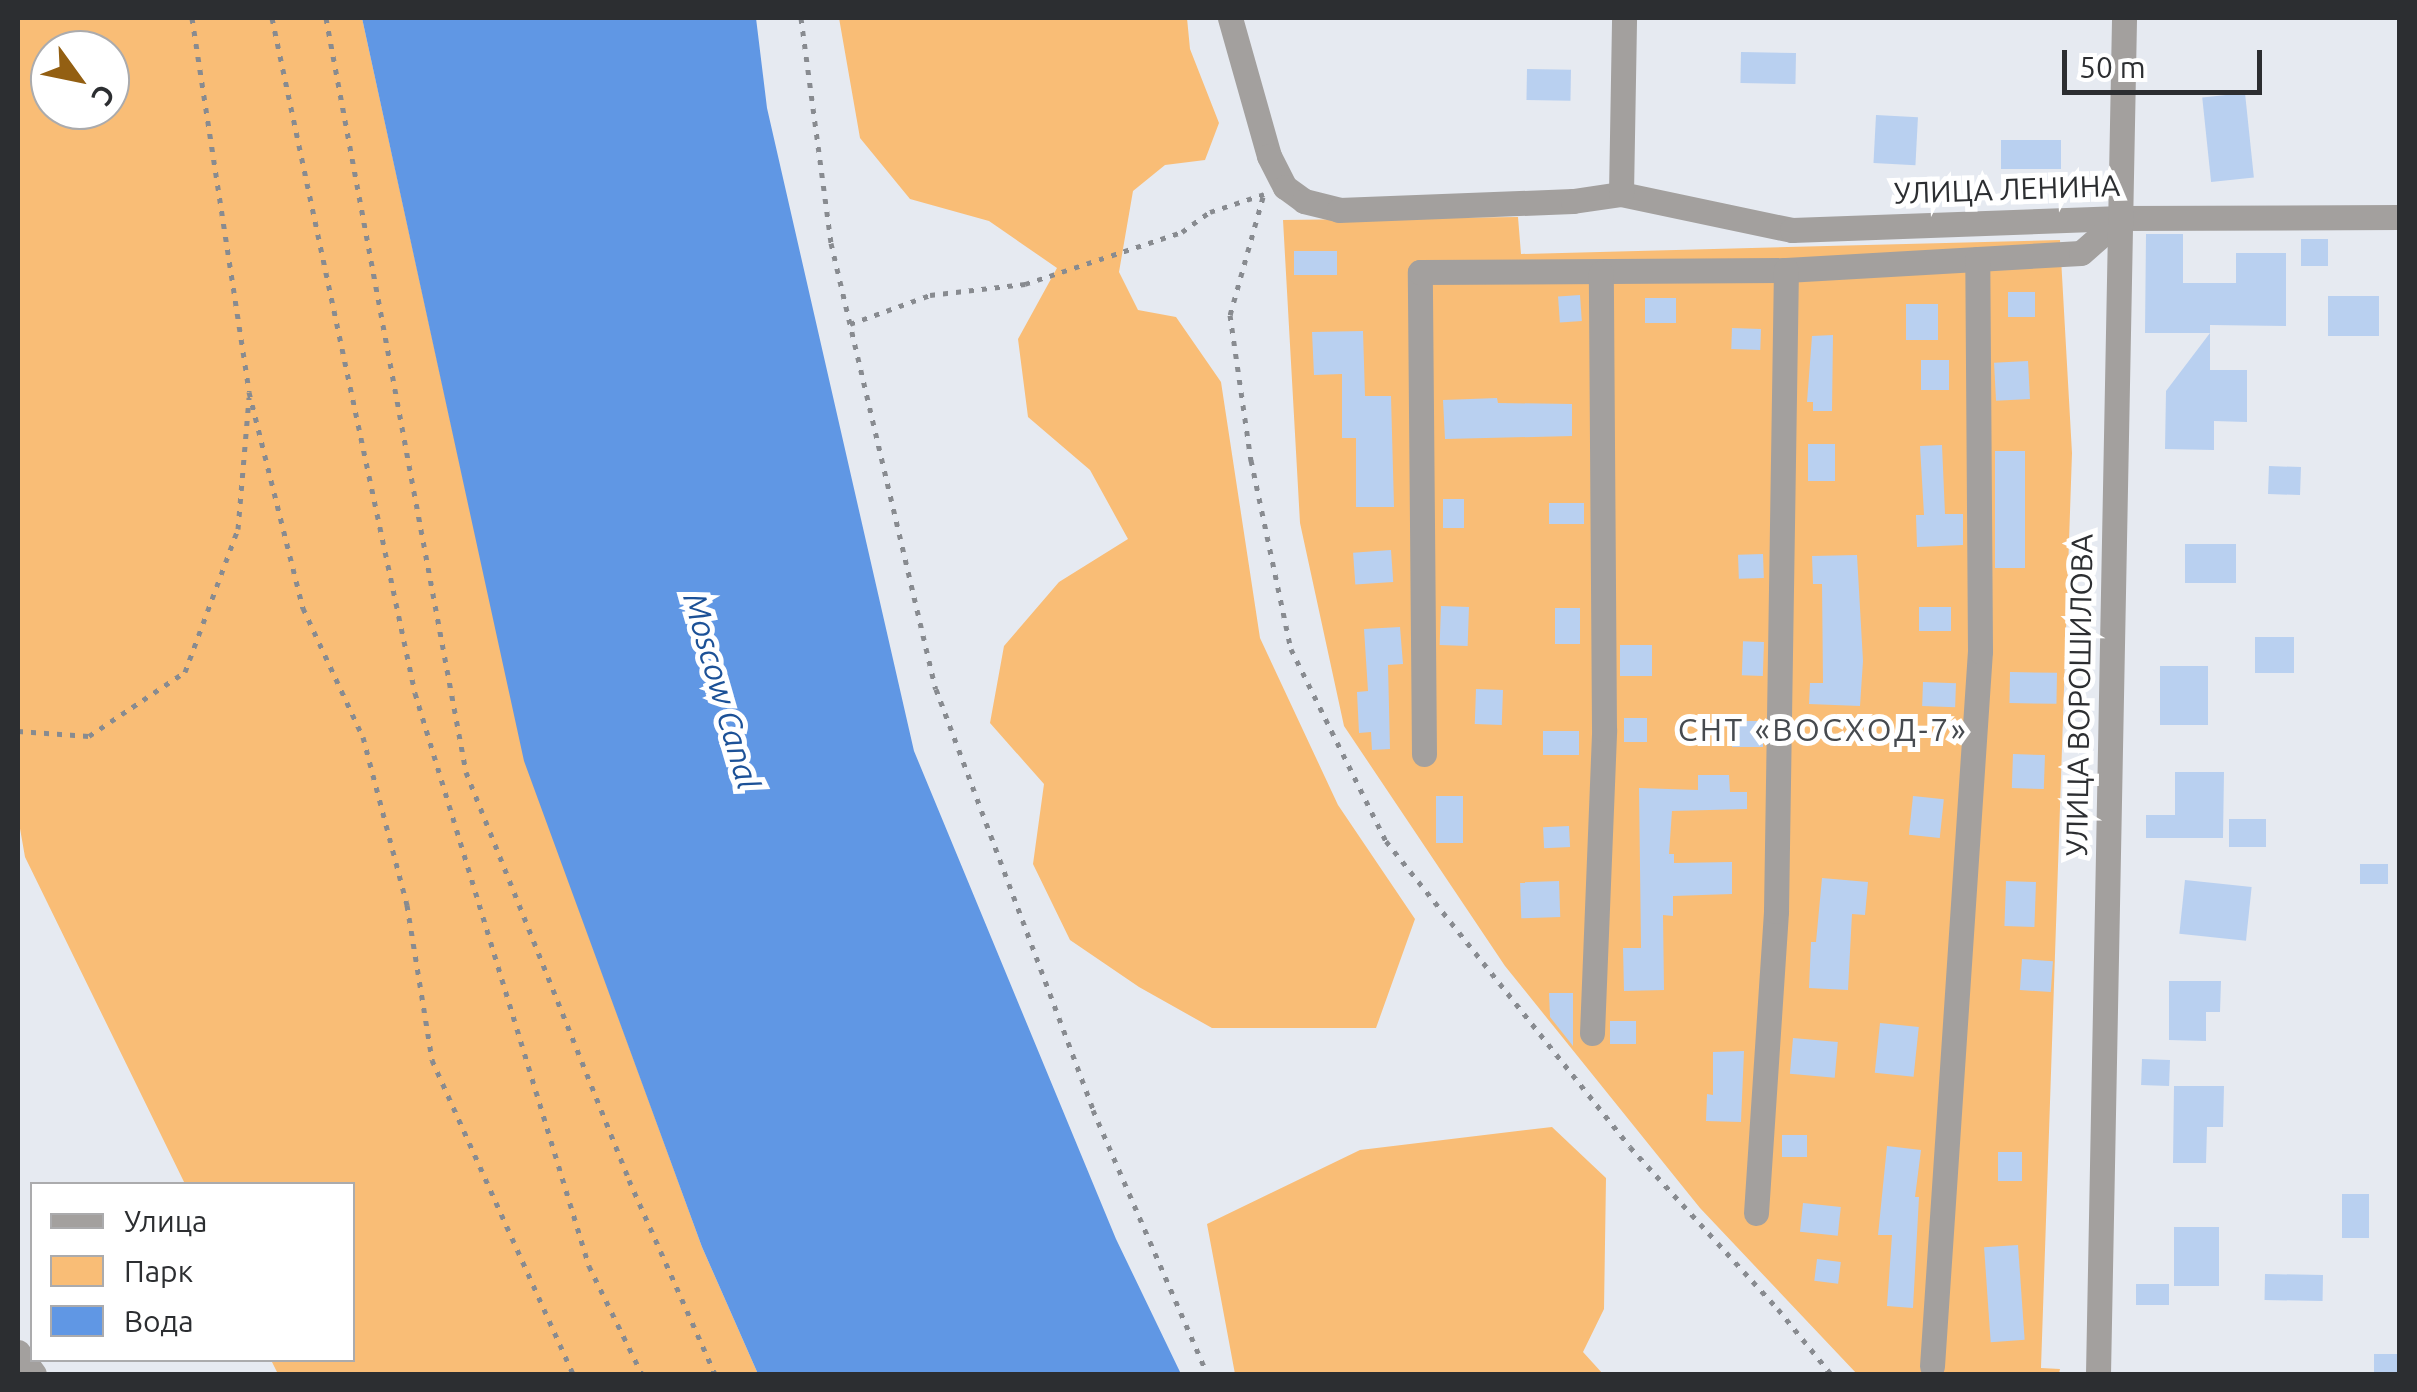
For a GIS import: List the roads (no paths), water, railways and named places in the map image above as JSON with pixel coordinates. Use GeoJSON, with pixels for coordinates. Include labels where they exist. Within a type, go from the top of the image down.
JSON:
{"type":"FeatureCollection","features":[{"type":"Feature","properties":{"kind":"street","name":"УЛИЦА ЛЕНИНА"},"geometry":{"type":"LineString","coordinates":[[1230,18],[1269,156],[1274,190],[1339,210],[1574,201],[1621,194],[1792,230],[2122,218],[2400,217]]}},
{"type":"Feature","properties":{"kind":"street"},"geometry":{"type":"LineString","coordinates":[[1621,194],[1624,18]]}},
{"type":"Feature","properties":{"kind":"street","name":"УЛИЦА ВОРОШИЛОВА"},"geometry":{"type":"LineString","coordinates":[[2098,1374],[2124,18]]}},
{"type":"Feature","properties":{"kind":"street"},"geometry":{"type":"LineString","coordinates":[[1424,754],[1420,272],[1786,270],[2081,253],[2122,218]]}},
{"type":"Feature","properties":{"kind":"street"},"geometry":{"type":"LineString","coordinates":[[1932,1366],[1980,651],[1977,260]]}},
{"type":"Feature","properties":{"kind":"street"},"geometry":{"type":"LineString","coordinates":[[1756,1213],[1776,911],[1786,270]]}},
{"type":"Feature","properties":{"kind":"street"},"geometry":{"type":"LineString","coordinates":[[1592,1032],[1604,729],[1602,273]]}},
{"type":"Feature","properties":{"kind":"street"},"geometry":{"type":"LineString","coordinates":[[18,1352],[34,1374]]}},
{"type":"Feature","properties":{"kind":"water","name":"Moscow Canal"},"geometry":{"type":"Polygon","coordinates":[[[362,18],[756,18],[767,108],[914,751],[1116,1239],[1181,1374],[758,1374],[702,1247],[524,761],[362,18]]]}},
{"type":"Feature","properties":{"kind":"district","name":"СНТ «ВОСХОД-7»"},"geometry":{"type":"Point","coordinates":[1823,729]}}]}
